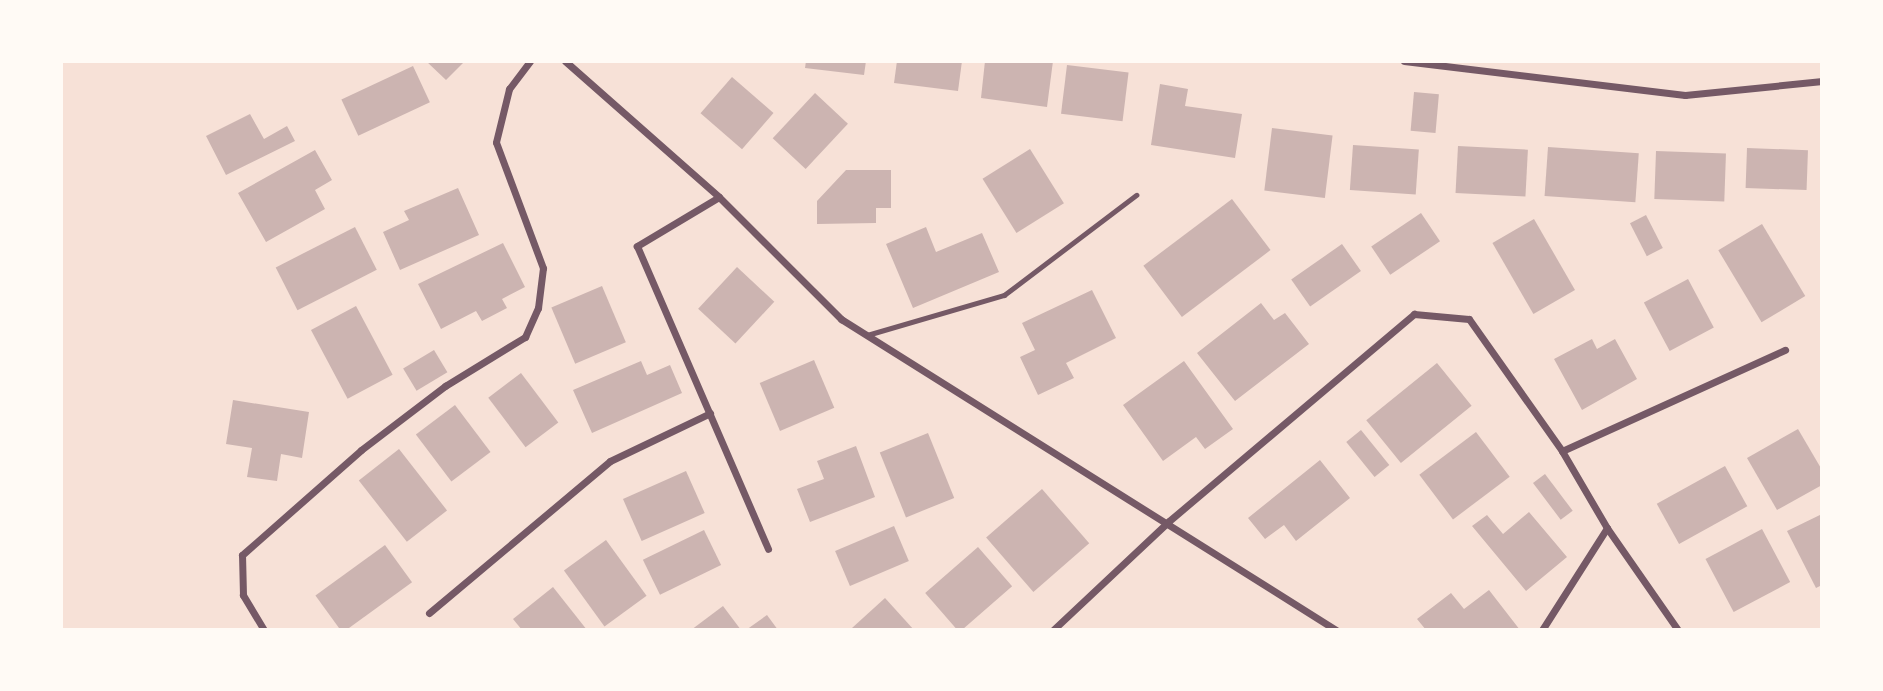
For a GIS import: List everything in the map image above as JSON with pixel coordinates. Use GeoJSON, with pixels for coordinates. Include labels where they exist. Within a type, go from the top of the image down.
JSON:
{"type":"FeatureCollection","features":[{"type":"Feature","properties":{"kind":"street"},"geometry":{"type":"LineString","coordinates":[[264,630],[243,596],[242,555],[361,450],[445,386],[525,337],[538,308],[543,268],[496,142],[509,89],[530,61]]}},
{"type":"Feature","properties":{"kind":"street"},"geometry":{"type":"LineString","coordinates":[[565,61],[719,197],[841,319],[1169,521],[1336,630]]}},
{"type":"Feature","properties":{"kind":"street"},"geometry":{"type":"LineString","coordinates":[[1404,61],[1685,95],[1822,81]]}},
{"type":"Feature","properties":{"kind":"street"},"geometry":{"type":"LineString","coordinates":[[719,197],[638,246],[768,549]]}},
{"type":"Feature","properties":{"kind":"street"},"geometry":{"type":"LineString","coordinates":[[1053,630],[1169,521],[1414,314],[1469,319],[1562,451],[1607,528],[1678,630]]}},
{"type":"Feature","properties":{"kind":"street"},"geometry":{"type":"LineString","coordinates":[[1562,451],[1785,350]]}},
{"type":"Feature","properties":{"kind":"street"},"geometry":{"type":"LineString","coordinates":[[429,613],[610,461],[710,413]]}},
{"type":"Feature","properties":{"kind":"street"},"geometry":{"type":"LineString","coordinates":[[1542,630],[1607,528]]}},
{"type":"Feature","properties":{"kind":"lane"},"geometry":{"type":"LineString","coordinates":[[866,336],[1004,295],[1136,195]]}},
{"type":"Feature","properties":{"kind":"building"},"geometry":{"type":"Polygon","coordinates":[[[426,61],[462,61],[463,63],[446,80],[426,61]]]}},
{"type":"Feature","properties":{"kind":"building"},"geometry":{"type":"Polygon","coordinates":[[[806,61],[866,61],[864,75],[805,68],[806,61]]]}},
{"type":"Feature","properties":{"kind":"building"},"geometry":{"type":"Polygon","coordinates":[[[897,61],[962,61],[958,91],[894,83],[897,61]]]}},
{"type":"Feature","properties":{"kind":"building"},"geometry":{"type":"Polygon","coordinates":[[[985,61],[1053,61],[1047,107],[981,98],[985,61]]]}},
{"type":"Feature","properties":{"kind":"building"},"geometry":{"type":"Polygon","coordinates":[[[1067,65],[1129,73],[1123,121],[1061,114],[1067,65]]]}},
{"type":"Feature","properties":{"kind":"building"},"geometry":{"type":"Polygon","coordinates":[[[413,66],[430,102],[358,136],[341,99],[413,66]]]}},
{"type":"Feature","properties":{"kind":"building"},"geometry":{"type":"Polygon","coordinates":[[[732,77],[774,113],[742,149],[701,113],[732,77]]]}},
{"type":"Feature","properties":{"kind":"building"},"geometry":{"type":"Polygon","coordinates":[[[1160,84],[1188,89],[1185,106],[1242,114],[1235,158],[1151,145],[1160,84]]]}},
{"type":"Feature","properties":{"kind":"building"},"geometry":{"type":"Polygon","coordinates":[[[1414,92],[1439,94],[1436,133],[1411,131],[1414,92]]]}},
{"type":"Feature","properties":{"kind":"building"},"geometry":{"type":"Polygon","coordinates":[[[815,93],[848,124],[806,169],[773,138],[815,93]]]}},
{"type":"Feature","properties":{"kind":"building"},"geometry":{"type":"Polygon","coordinates":[[[250,114],[264,139],[287,126],[295,141],[226,175],[206,136],[250,114]]]}},
{"type":"Feature","properties":{"kind":"building"},"geometry":{"type":"Polygon","coordinates":[[[1272,128],[1333,135],[1325,198],[1264,191],[1272,128]]]}},
{"type":"Feature","properties":{"kind":"building"},"geometry":{"type":"Polygon","coordinates":[[[1353,145],[1419,150],[1416,194],[1350,190],[1353,145]]]}},
{"type":"Feature","properties":{"kind":"building"},"geometry":{"type":"Polygon","coordinates":[[[1458,146],[1528,150],[1525,197],[1456,193],[1458,146]]]}},
{"type":"Feature","properties":{"kind":"building"},"geometry":{"type":"Polygon","coordinates":[[[1548,147],[1639,153],[1635,202],[1545,196],[1548,147]]]}},
{"type":"Feature","properties":{"kind":"building"},"geometry":{"type":"Polygon","coordinates":[[[1747,148],[1808,150],[1807,190],[1746,188],[1747,148]]]}},
{"type":"Feature","properties":{"kind":"building"},"geometry":{"type":"Polygon","coordinates":[[[1030,149],[1064,203],[1016,233],[983,179],[1030,149]]]}},
{"type":"Feature","properties":{"kind":"building"},"geometry":{"type":"Polygon","coordinates":[[[315,150],[332,180],[315,190],[325,209],[266,242],[238,193],[315,150]]]}},
{"type":"Feature","properties":{"kind":"building"},"geometry":{"type":"Polygon","coordinates":[[[1656,151],[1726,153],[1724,201],[1654,199],[1656,151]]]}},
{"type":"Feature","properties":{"kind":"building"},"geometry":{"type":"Polygon","coordinates":[[[846,170],[891,170],[891,208],[876,208],[876,223],[817,224],[817,201],[846,170]]]}},
{"type":"Feature","properties":{"kind":"building"},"geometry":{"type":"Polygon","coordinates":[[[458,188],[479,235],[400,270],[383,232],[409,220],[404,211],[458,188]]]}},
{"type":"Feature","properties":{"kind":"building"},"geometry":{"type":"Polygon","coordinates":[[[1232,199],[1271,250],[1182,317],[1143,266],[1232,199]]]}},
{"type":"Feature","properties":{"kind":"building"},"geometry":{"type":"Polygon","coordinates":[[[1421,213],[1440,241],[1390,275],[1371,247],[1421,213]]]}},
{"type":"Feature","properties":{"kind":"building"},"geometry":{"type":"Polygon","coordinates":[[[1646,215],[1663,248],[1647,256],[1630,223],[1646,215]]]}},
{"type":"Feature","properties":{"kind":"building"},"geometry":{"type":"Polygon","coordinates":[[[1534,219],[1575,290],[1533,314],[1492,243],[1534,219]]]}},
{"type":"Feature","properties":{"kind":"building"},"geometry":{"type":"Polygon","coordinates":[[[1762,224],[1805,296],[1762,322],[1718,250],[1762,224]]]}},
{"type":"Feature","properties":{"kind":"building"},"geometry":{"type":"Polygon","coordinates":[[[355,227],[377,270],[297,310],[276,267],[355,227]]]}},
{"type":"Feature","properties":{"kind":"building"},"geometry":{"type":"Polygon","coordinates":[[[926,227],[936,252],[982,233],[999,272],[913,308],[886,244],[926,227]]]}},
{"type":"Feature","properties":{"kind":"building"},"geometry":{"type":"Polygon","coordinates":[[[503,243],[525,287],[502,299],[507,308],[482,321],[476,311],[441,329],[418,284],[503,243]]]}},
{"type":"Feature","properties":{"kind":"building"},"geometry":{"type":"Polygon","coordinates":[[[1342,244],[1361,271],[1310,307],[1291,280],[1342,244]]]}},
{"type":"Feature","properties":{"kind":"building"},"geometry":{"type":"Polygon","coordinates":[[[737,267],[774,302],[735,343],[698,309],[737,267]]]}},
{"type":"Feature","properties":{"kind":"building"},"geometry":{"type":"Polygon","coordinates":[[[1688,279],[1714,328],[1670,351],[1644,302],[1688,279]]]}},
{"type":"Feature","properties":{"kind":"building"},"geometry":{"type":"Polygon","coordinates":[[[602,286],[626,342],[575,364],[551,307],[602,286]]]}},
{"type":"Feature","properties":{"kind":"building"},"geometry":{"type":"Polygon","coordinates":[[[1092,290],[1116,338],[1066,363],[1074,378],[1038,395],[1020,357],[1035,350],[1022,323],[1092,290]]]}},
{"type":"Feature","properties":{"kind":"building"},"geometry":{"type":"Polygon","coordinates":[[[1261,303],[1274,320],[1285,313],[1309,344],[1235,401],[1197,353],[1261,303]]]}},
{"type":"Feature","properties":{"kind":"building"},"geometry":{"type":"Polygon","coordinates":[[[356,306],[393,375],[348,399],[311,330],[356,306]]]}},
{"type":"Feature","properties":{"kind":"building"},"geometry":{"type":"Polygon","coordinates":[[[1592,339],[1597,349],[1615,339],[1637,379],[1582,410],[1554,359],[1592,339]]]}},
{"type":"Feature","properties":{"kind":"building"},"geometry":{"type":"Polygon","coordinates":[[[434,350],[447,372],[417,391],[403,369],[434,350]]]}},
{"type":"Feature","properties":{"kind":"building"},"geometry":{"type":"Polygon","coordinates":[[[814,360],[834,408],[780,431],[760,383],[814,360]]]}},
{"type":"Feature","properties":{"kind":"building"},"geometry":{"type":"Polygon","coordinates":[[[641,361],[647,375],[670,365],[682,393],[592,433],[573,390],[641,361]]]}},
{"type":"Feature","properties":{"kind":"building"},"geometry":{"type":"Polygon","coordinates":[[[1184,361],[1233,429],[1205,449],[1196,437],[1163,461],[1123,405],[1184,361]]]}},
{"type":"Feature","properties":{"kind":"building"},"geometry":{"type":"Polygon","coordinates":[[[1437,363],[1472,406],[1401,463],[1366,420],[1437,363]]]}},
{"type":"Feature","properties":{"kind":"building"},"geometry":{"type":"Polygon","coordinates":[[[521,373],[558,423],[526,447],[488,398],[521,373]]]}},
{"type":"Feature","properties":{"kind":"building"},"geometry":{"type":"Polygon","coordinates":[[[233,400],[309,412],[302,458],[281,454],[277,481],[247,477],[252,448],[226,444],[233,400]]]}},
{"type":"Feature","properties":{"kind":"building"},"geometry":{"type":"Polygon","coordinates":[[[455,405],[491,452],[451,482],[416,434],[455,405]]]}},
{"type":"Feature","properties":{"kind":"building"},"geometry":{"type":"Polygon","coordinates":[[[1798,429],[1822,470],[1822,485],[1777,510],[1747,458],[1798,429]]]}},
{"type":"Feature","properties":{"kind":"building"},"geometry":{"type":"Polygon","coordinates":[[[1361,430],[1389,465],[1375,477],[1346,442],[1361,430]]]}},
{"type":"Feature","properties":{"kind":"building"},"geometry":{"type":"Polygon","coordinates":[[[1476,432],[1510,477],[1453,519],[1419,475],[1476,432]]]}},
{"type":"Feature","properties":{"kind":"building"},"geometry":{"type":"Polygon","coordinates":[[[928,433],[954,498],[906,517],[880,452],[928,433]]]}},
{"type":"Feature","properties":{"kind":"building"},"geometry":{"type":"Polygon","coordinates":[[[856,446],[875,497],[810,522],[797,489],[824,479],[817,461],[856,446]]]}},
{"type":"Feature","properties":{"kind":"building"},"geometry":{"type":"Polygon","coordinates":[[[399,449],[447,510],[407,542],[359,480],[399,449]]]}},
{"type":"Feature","properties":{"kind":"building"},"geometry":{"type":"Polygon","coordinates":[[[1320,460],[1350,498],[1296,541],[1284,525],[1265,539],[1248,518],[1320,460]]]}},
{"type":"Feature","properties":{"kind":"building"},"geometry":{"type":"Polygon","coordinates":[[[1725,466],[1747,506],[1679,544],[1657,504],[1725,466]]]}},
{"type":"Feature","properties":{"kind":"building"},"geometry":{"type":"Polygon","coordinates":[[[686,471],[705,513],[642,541],[623,499],[686,471]]]}},
{"type":"Feature","properties":{"kind":"building"},"geometry":{"type":"Polygon","coordinates":[[[1545,474],[1573,511],[1561,520],[1533,483],[1545,474]]]}},
{"type":"Feature","properties":{"kind":"building"},"geometry":{"type":"Polygon","coordinates":[[[1042,489],[1089,543],[1033,592],[986,538],[1042,489]]]}},
{"type":"Feature","properties":{"kind":"building"},"geometry":{"type":"Polygon","coordinates":[[[1529,512],[1567,557],[1526,591],[1472,526],[1487,515],[1503,534],[1529,512]]]}},
{"type":"Feature","properties":{"kind":"building"},"geometry":{"type":"Polygon","coordinates":[[[1822,514],[1822,585],[1816,588],[1787,531],[1822,514]]]}},
{"type":"Feature","properties":{"kind":"building"},"geometry":{"type":"Polygon","coordinates":[[[894,526],[909,561],[850,586],[835,551],[894,526]]]}},
{"type":"Feature","properties":{"kind":"building"},"geometry":{"type":"Polygon","coordinates":[[[1762,529],[1790,582],[1734,612],[1705,559],[1762,529]]]}},
{"type":"Feature","properties":{"kind":"building"},"geometry":{"type":"Polygon","coordinates":[[[704,530],[721,565],[660,595],[643,560],[704,530]]]}},
{"type":"Feature","properties":{"kind":"building"},"geometry":{"type":"Polygon","coordinates":[[[606,540],[647,596],[604,626],[564,571],[606,540]]]}},
{"type":"Feature","properties":{"kind":"building"},"geometry":{"type":"Polygon","coordinates":[[[385,545],[412,582],[346,630],[340,630],[315,596],[385,545]]]}},
{"type":"Feature","properties":{"kind":"building"},"geometry":{"type":"Polygon","coordinates":[[[978,547],[1012,586],[962,630],[957,630],[925,593],[978,547]]]}},
{"type":"Feature","properties":{"kind":"building"},"geometry":{"type":"Polygon","coordinates":[[[553,587],[587,630],[522,630],[513,619],[553,587]]]}},
{"type":"Feature","properties":{"kind":"building"},"geometry":{"type":"Polygon","coordinates":[[[1489,590],[1520,630],[1426,630],[1417,619],[1451,593],[1464,609],[1489,590]]]}},
{"type":"Feature","properties":{"kind":"building"},"geometry":{"type":"Polygon","coordinates":[[[885,598],[914,630],[852,628],[885,598]]]}},
{"type":"Feature","properties":{"kind":"building"},"geometry":{"type":"Polygon","coordinates":[[[723,606],[741,630],[691,630],[723,606]]]}},
{"type":"Feature","properties":{"kind":"building"},"geometry":{"type":"Polygon","coordinates":[[[767,615],[778,630],[746,630],[767,615]]]}}]}
